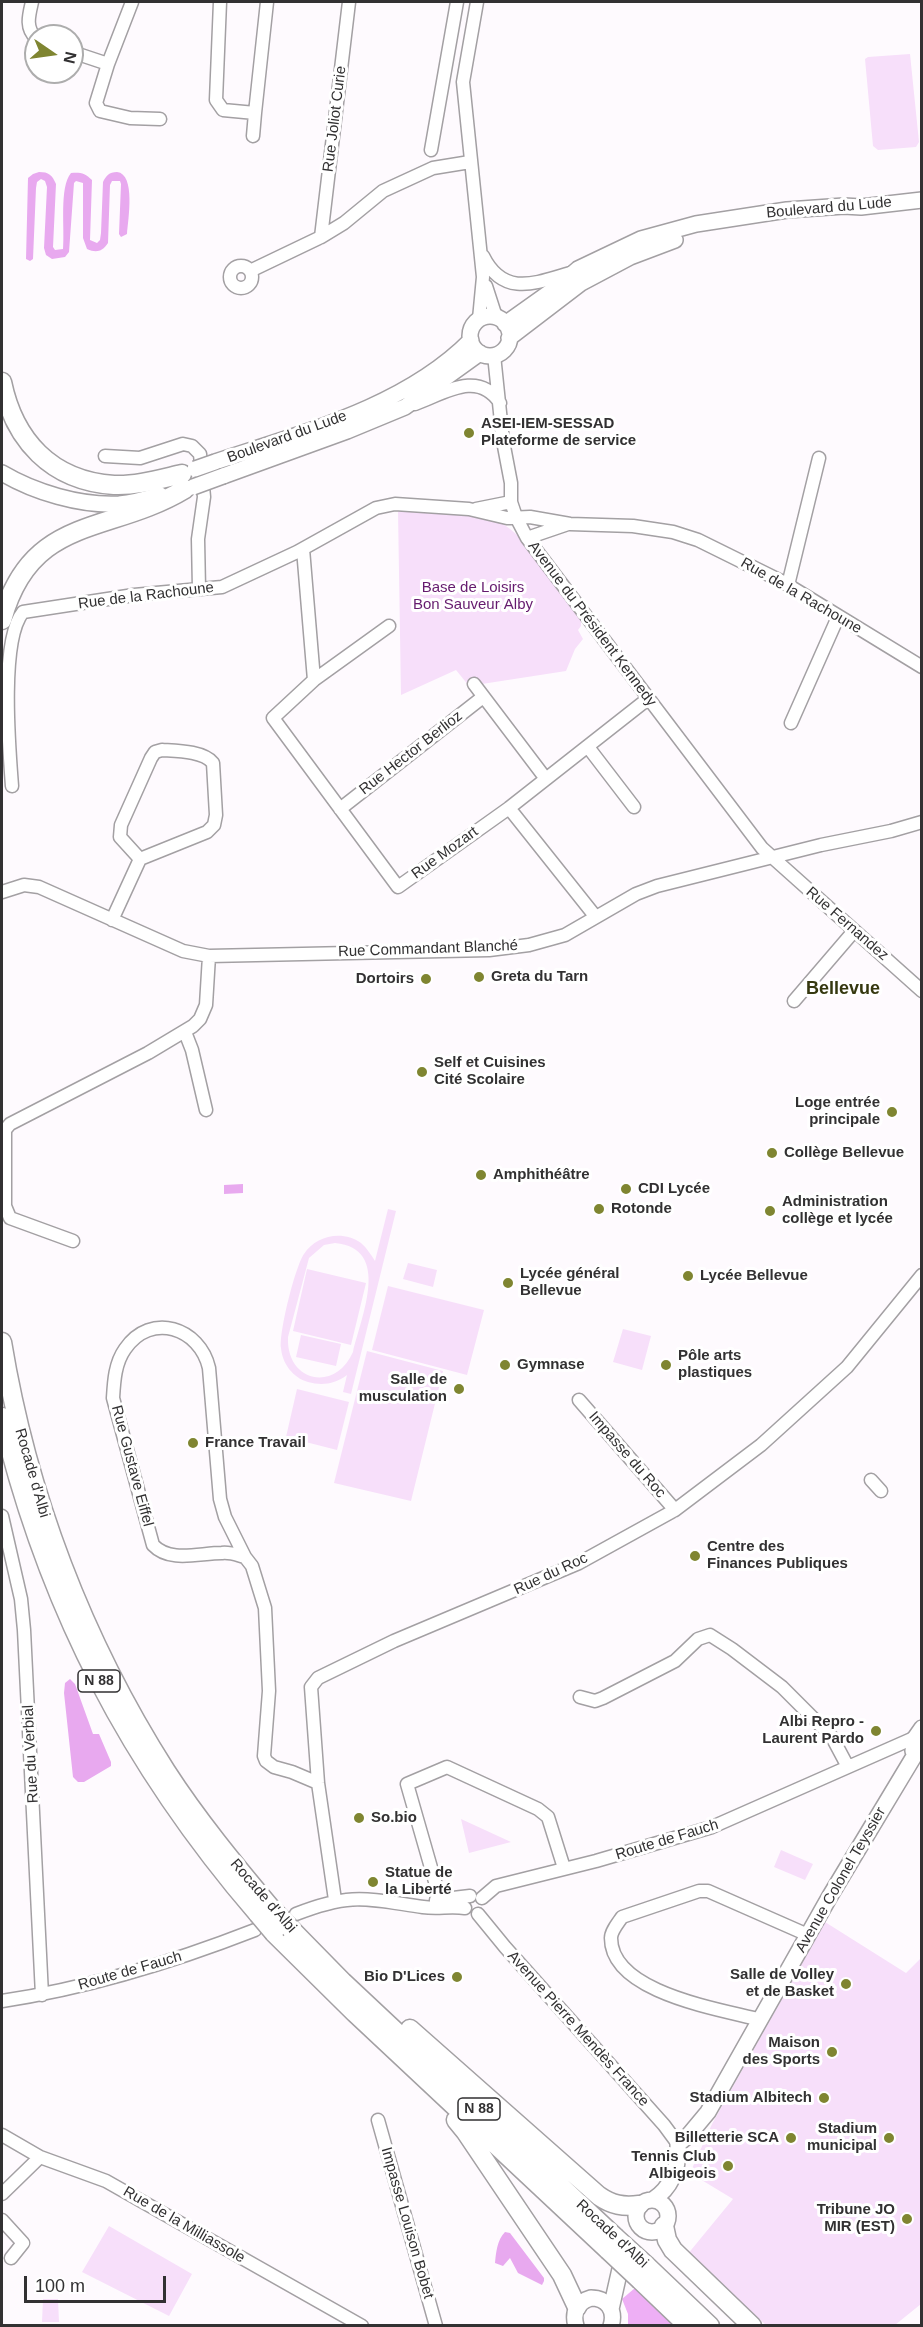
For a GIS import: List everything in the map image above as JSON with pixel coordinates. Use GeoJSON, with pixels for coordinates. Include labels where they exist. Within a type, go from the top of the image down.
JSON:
{"type":"FeatureCollection","features":[{"type":"Feature","properties":{"kind":"highway"},"geometry":{"type":"LineString","coordinates":[[2,382],[6,403],[20,432],[40,455],[57,468],[77,477],[114,485],[189,480]]}},
{"type":"Feature","properties":{"kind":"highway"},"geometry":{"type":"LineString","coordinates":[[2,620],[8,598],[19,576],[36,555],[56,541],[82,528],[165,501],[189,480]]}},
{"type":"Feature","properties":{"kind":"highway","name":"Rocade d'Albi"},"geometry":{"type":"LineString","coordinates":[[2,1342],[19,1428],[36,1490],[52,1541],[93,1638],[116,1685],[167,1772],[210,1833],[261,1917]]}},
{"type":"Feature","properties":{"kind":"highway","name":"Rocade d'Albi"},"geometry":{"type":"LineString","coordinates":[[2,1417],[31,1522],[61,1602],[101,1685],[155,1780],[189,1829],[261,1917],[287,1925],[611,2243],[643,2273],[710,2325]]}},
{"type":"Feature","properties":{"kind":"highway","name":"Rocade d'Albi"},"geometry":{"type":"LineString","coordinates":[[287,1925],[324,1984],[423,2076],[611,2243]]}},
{"type":"Feature","properties":{"kind":"highway"},"geometry":{"type":"LineString","coordinates":[[343,1982],[359,1988],[416,2033],[599,2196],[623,2207],[646,2202]]}},
{"type":"Feature","properties":{"kind":"highway"},"geometry":{"type":"LineString","coordinates":[[423,2076],[428,2091],[465,2131],[521,2212],[562,2275],[577,2307]]}},
{"type":"Feature","properties":{"kind":"highway"},"geometry":{"type":"LineString","coordinates":[[662,2223],[673,2250],[752,2325]]}},
{"type":"Feature","properties":{"kind":"highway","name":"Rocade d'Albi"},"geometry":{"type":"LineString","coordinates":[[643,2273],[688,2325]]}},
{"type":"Feature","properties":{"kind":"main road","name":"Boulevard du Lude"},"geometry":{"type":"LineString","coordinates":[[503,326],[574,272],[605,255],[641,240],[696,224],[787,210],[861,207],[921,200]]}},
{"type":"Feature","properties":{"kind":"main road","name":"Boulevard du Lude"},"geometry":{"type":"LineString","coordinates":[[503,326],[604,269],[656,246],[738,219]]}},
{"type":"Feature","properties":{"kind":"main road"},"geometry":{"type":"LineString","coordinates":[[479,319],[503,326],[505,349],[481,350],[472,328],[479,319]]}},
{"type":"Feature","properties":{"kind":"main road","name":"Boulevard du Lude"},"geometry":{"type":"LineString","coordinates":[[2,473],[17,482],[49,494],[88,501],[120,496],[150,487],[223,476],[347,431],[405,407],[481,350]]}},
{"type":"Feature","properties":{"kind":"main road","name":"Boulevard du Lude"},"geometry":{"type":"LineString","coordinates":[[189,480],[215,462],[329,424],[405,390],[454,357],[481,350]]}},
{"type":"Feature","properties":{"kind":"main road","name":"Avenue Colonel Teyssier"},"geometry":{"type":"LineString","coordinates":[[678,2144],[688,2136],[708,2112],[808,1935],[912,1760],[920,1736]]}},
{"type":"Feature","properties":{"kind":"main road"},"geometry":{"type":"LineString","coordinates":[[638,2224],[632,2251],[662,2223],[669,2186],[677,2161],[678,2144]]}},
{"type":"Feature","properties":{"kind":"main road"},"geometry":{"type":"LineString","coordinates":[[662,2223],[645,2231],[638,2224],[635,2215],[646,2202],[669,2186]]}},
{"type":"Feature","properties":{"kind":"main road"},"geometry":{"type":"LineString","coordinates":[[646,2202],[663,2203],[662,2223]]}},
{"type":"Feature","properties":{"kind":"main road"},"geometry":{"type":"LineString","coordinates":[[597,2298],[620,2269],[611,2309]]}},
{"type":"Feature","properties":{"kind":"main road"},"geometry":{"type":"LineString","coordinates":[[576,2325],[574,2313],[577,2307],[585,2300],[597,2298],[608,2304],[611,2309],[613,2316],[611,2325]]}},
{"type":"Feature","properties":{"kind":"street"},"geometry":{"type":"LineString","coordinates":[[28,24],[32,2]]}},
{"type":"Feature","properties":{"kind":"street"},"geometry":{"type":"LineString","coordinates":[[132,2],[108,64],[96,103],[97,108],[100,111],[130,117],[160,119]]}},
{"type":"Feature","properties":{"kind":"street"},"geometry":{"type":"LineString","coordinates":[[220,2],[216,100],[223,110],[255,113]]}},
{"type":"Feature","properties":{"kind":"street"},"geometry":{"type":"LineString","coordinates":[[253,136],[267,2]]}},
{"type":"Feature","properties":{"kind":"street","name":"Rue Joliot Curie"},"geometry":{"type":"LineString","coordinates":[[321,237],[350,2]]}},
{"type":"Feature","properties":{"kind":"street"},"geometry":{"type":"LineString","coordinates":[[431,150],[457,2]]}},
{"type":"Feature","properties":{"kind":"street"},"geometry":{"type":"LineString","coordinates":[[477,2],[463,82],[483,276],[479,319]]}},
{"type":"Feature","properties":{"kind":"street"},"geometry":{"type":"LineString","coordinates":[[448,44],[468,47]]}},
{"type":"Feature","properties":{"kind":"street"},"geometry":{"type":"LineString","coordinates":[[84,56],[108,64]]}},
{"type":"Feature","properties":{"kind":"street"},"geometry":{"type":"LineString","coordinates":[[250,271],[321,237],[344,223],[383,191],[433,168],[470,162]]}},
{"type":"Feature","properties":{"kind":"street"},"geometry":{"type":"LineString","coordinates":[[481,252],[493,272],[515,283],[525,285],[536,283],[574,272]]}},
{"type":"Feature","properties":{"kind":"street"},"geometry":{"type":"LineString","coordinates":[[483,276],[503,326]]}},
{"type":"Feature","properties":{"kind":"street","name":"Avenue du Président Kennedy"},"geometry":{"type":"LineString","coordinates":[[481,350],[500,403],[503,441],[511,483],[511,502],[527,538],[771,858]]}},
{"type":"Feature","properties":{"kind":"street","name":"Boulevard du Lude"},"geometry":{"type":"LineString","coordinates":[[405,407],[464,386],[475,385],[489,390],[500,403]]}},
{"type":"Feature","properties":{"kind":"street"},"geometry":{"type":"LineString","coordinates":[[105,456],[140,458],[183,444],[192,446],[200,454],[204,497],[198,539],[199,589]]}},
{"type":"Feature","properties":{"kind":"street"},"geometry":{"type":"LineString","coordinates":[[788,585],[819,458]]}},
{"type":"Feature","properties":{"kind":"street"},"geometry":{"type":"LineString","coordinates":[[469,509],[511,502]]}},
{"type":"Feature","properties":{"kind":"street","name":"Rue de la Rachoune"},"geometry":{"type":"LineString","coordinates":[[12,786],[8,719],[10,639],[16,619],[23,612],[134,595],[227,585],[303,549],[376,508],[395,504],[469,509],[495,516],[549,519],[570,524],[633,526],[673,532],[698,540],[788,585],[921,667]]}},
{"type":"Feature","properties":{"kind":"street","name":"Rue de la Rachoune"},"geometry":{"type":"LineString","coordinates":[[527,538],[570,524]]}},
{"type":"Feature","properties":{"kind":"street"},"geometry":{"type":"LineString","coordinates":[[303,549],[314,680]]}},
{"type":"Feature","properties":{"kind":"street"},"geometry":{"type":"LineString","coordinates":[[791,723],[838,617]]}},
{"type":"Feature","properties":{"kind":"street","name":"Rue Mozart"},"geometry":{"type":"LineString","coordinates":[[389,626],[314,680],[273,718],[398,887],[509,808]]}},
{"type":"Feature","properties":{"kind":"street"},"geometry":{"type":"LineString","coordinates":[[474,684],[546,779]]}},
{"type":"Feature","properties":{"kind":"street","name":"Rue Hector Berlioz"},"geometry":{"type":"LineString","coordinates":[[340,809],[483,697]]}},
{"type":"Feature","properties":{"kind":"street"},"geometry":{"type":"LineString","coordinates":[[595,916],[509,808],[649,698]]}},
{"type":"Feature","properties":{"kind":"street"},"geometry":{"type":"LineString","coordinates":[[588,747],[634,807]]}},
{"type":"Feature","properties":{"kind":"street"},"geometry":{"type":"LineString","coordinates":[[112,920],[140,859],[207,832],[214,825],[216,805],[213,763],[204,756],[168,750],[154,752],[120,831],[123,841],[140,859]]}},
{"type":"Feature","properties":{"kind":"street","name":"Rue Commandant Blanché"},"geometry":{"type":"LineString","coordinates":[[2,892],[13,887],[32,885],[183,951],[209,956],[489,950],[529,945],[565,935],[636,894],[657,886],[821,845],[915,826],[921,822]]}},
{"type":"Feature","properties":{"kind":"street","name":"Rue Fernandez"},"geometry":{"type":"LineString","coordinates":[[771,858],[921,991]]}},
{"type":"Feature","properties":{"kind":"street"},"geometry":{"type":"LineString","coordinates":[[794,1001],[855,931]]}},
{"type":"Feature","properties":{"kind":"street"},"geometry":{"type":"LineString","coordinates":[[73,1241],[10,1218],[5,1206],[4,1130],[13,1122],[57,1101],[193,1026],[203,1012],[207,997],[209,956]]}},
{"type":"Feature","properties":{"kind":"street"},"geometry":{"type":"LineString","coordinates":[[185,1032],[192,1050],[206,1110]]}},
{"type":"Feature","properties":{"kind":"street","name":"Rue du Roc"},"geometry":{"type":"LineString","coordinates":[[334,1900],[318,1783],[311,1687],[318,1678],[394,1641],[579,1563],[675,1510],[761,1445],[847,1367],[921,1275]]}},
{"type":"Feature","properties":{"kind":"street","name":"Rue Gustave Eiffel"},"geometry":{"type":"LineString","coordinates":[[245,1557],[222,1552],[181,1556],[166,1554],[153,1545],[113,1398],[114,1377],[124,1350],[130,1342],[146,1330],[170,1328],[187,1334],[206,1355],[220,1500],[225,1517],[252,1566],[265,1608],[269,1691],[264,1756],[273,1767],[318,1783]]}},
{"type":"Feature","properties":{"kind":"street","name":"Impasse du Roc"},"geometry":{"type":"LineString","coordinates":[[579,1400],[675,1510]]}},
{"type":"Feature","properties":{"kind":"street"},"geometry":{"type":"LineString","coordinates":[[872,1480],[881,1491]]}},
{"type":"Feature","properties":{"kind":"street","name":"Rue du Verbial"},"geometry":{"type":"LineString","coordinates":[[2,1515],[21,1599],[24,1629],[42,1995]]}},
{"type":"Feature","properties":{"kind":"street"},"geometry":{"type":"LineString","coordinates":[[580,1697],[595,1701],[603,1698],[675,1661],[698,1639],[710,1635],[732,1648],[782,1687],[832,1737],[848,1767]]}},
{"type":"Feature","properties":{"kind":"street","name":"Route de Fauch"},"geometry":{"type":"LineString","coordinates":[[287,1925],[334,1900],[365,1898],[429,1907],[472,1900],[496,1886],[596,1861],[712,1827],[920,1736]]}},
{"type":"Feature","properties":{"kind":"street"},"geometry":{"type":"LineString","coordinates":[[440,1899],[407,1784],[447,1767],[538,1809],[548,1817],[564,1868]]}},
{"type":"Feature","properties":{"kind":"street"},"geometry":{"type":"LineString","coordinates":[[761,2020],[679,1998],[642,1984],[617,1962],[610,1937],[615,1927],[621,1917],[699,1891],[708,1891],[808,1935]]}},
{"type":"Feature","properties":{"kind":"street","name":"Route de Fauch"},"geometry":{"type":"LineString","coordinates":[[401,1902],[440,1899],[472,1900]]}},
{"type":"Feature","properties":{"kind":"street","name":"Avenue Pierre Mendès France"},"geometry":{"type":"LineString","coordinates":[[472,1900],[484,1907],[478,1914],[505,1947],[664,2125],[678,2144]]}},
{"type":"Feature","properties":{"kind":"street","name":"Route de Fauch"},"geometry":{"type":"LineString","coordinates":[[2,2001],[42,1995],[177,1959],[261,1917]]}},
{"type":"Feature","properties":{"kind":"street","name":"Impasse Louison Bobet"},"geometry":{"type":"LineString","coordinates":[[378,2120],[436,2325]]}},
{"type":"Feature","properties":{"kind":"street","name":"Rue de la Milliassole"},"geometry":{"type":"LineString","coordinates":[[2,2135],[40,2157],[106,2181],[362,2325]]}},
{"type":"Feature","properties":{"kind":"street"},"geometry":{"type":"LineString","coordinates":[[2,2194],[40,2157]]}},
{"type":"Feature","properties":{"kind":"street"},"geometry":{"type":"LineString","coordinates":[[2,2220],[23,2243],[11,2258]]}},
{"type":"Feature","properties":{"kind":"green space"},"geometry":{"type":"Polygon","coordinates":[[[910,54],[919,142],[916,147],[878,150],[873,146],[865,59],[910,54]]]}},
{"type":"Feature","properties":{"kind":"green space","name":"Base de Loisirs Bon Sauveur Alby"},"geometry":{"type":"Polygon","coordinates":[[[398,511],[478,516],[499,522],[521,539],[544,567],[581,621],[578,630],[583,639],[575,649],[566,671],[469,686],[456,670],[401,695],[398,511]]]}},
{"type":"Feature","properties":{"kind":"green space"},"geometry":{"type":"Polygon","coordinates":[[[388,1209],[396,1211],[351,1394],[343,1392],[347,1375],[323,1384],[308,1382],[298,1377],[289,1369],[284,1359],[281,1340],[292,1285],[304,1254],[315,1242],[330,1236],[338,1236],[361,1243],[375,1261],[388,1209]],[[335,1243],[324,1245],[309,1258],[288,1337],[289,1352],[295,1364],[303,1372],[313,1377],[324,1377],[335,1373],[345,1365],[353,1352],[366,1303],[368,1270],[363,1257],[352,1248],[335,1243]]]}},
{"type":"Feature","properties":{"kind":"green space"},"geometry":{"type":"Polygon","coordinates":[[[408,1263],[437,1270],[433,1287],[403,1279],[408,1263]]]}},
{"type":"Feature","properties":{"kind":"green space"},"geometry":{"type":"Polygon","coordinates":[[[307,1269],[366,1283],[351,1345],[293,1331],[307,1269]]]}},
{"type":"Feature","properties":{"kind":"green space"},"geometry":{"type":"Polygon","coordinates":[[[388,1286],[484,1310],[467,1375],[372,1350],[388,1286]]]}},
{"type":"Feature","properties":{"kind":"green space"},"geometry":{"type":"Polygon","coordinates":[[[623,1329],[651,1336],[642,1370],[613,1362],[623,1329]]]}},
{"type":"Feature","properties":{"kind":"green space"},"geometry":{"type":"Polygon","coordinates":[[[301,1335],[341,1344],[336,1366],[296,1357],[301,1335]]]}},
{"type":"Feature","properties":{"kind":"green space"},"geometry":{"type":"Polygon","coordinates":[[[367,1351],[443,1371],[411,1501],[334,1483],[367,1351]]]}},
{"type":"Feature","properties":{"kind":"green space"},"geometry":{"type":"Polygon","coordinates":[[[297,1389],[349,1402],[337,1450],[286,1437],[297,1389]]]}},
{"type":"Feature","properties":{"kind":"green space"},"geometry":{"type":"Polygon","coordinates":[[[461,1819],[511,1842],[469,1853],[461,1819]]]}},
{"type":"Feature","properties":{"kind":"green space"},"geometry":{"type":"Polygon","coordinates":[[[781,1850],[813,1864],[805,1880],[774,1867],[781,1850]]]}},
{"type":"Feature","properties":{"kind":"green space","name":"Stadium Albitech"},"geometry":{"type":"Polygon","coordinates":[[[825,1922],[906,1973],[921,1958],[921,2304],[895,2325],[766,2325],[687,2255],[733,2199],[690,2173],[712,2124],[825,1922]]]}},
{"type":"Feature","properties":{"kind":"green space"},"geometry":{"type":"Polygon","coordinates":[[[109,2226],[192,2274],[169,2316],[82,2272],[109,2226]]]}},
{"type":"Feature","properties":{"kind":"green space"},"geometry":{"type":"Polygon","coordinates":[[[43,2299],[58,2299],[59,2322],[42,2322],[43,2299]]]}},
{"type":"Feature","properties":{"kind":"shaded area"},"geometry":{"type":"Polygon","coordinates":[[[39,172],[50,175],[56,184],[53,247],[55,250],[63,249],[65,188],[71,173],[82,174],[92,180],[90,240],[97,243],[101,233],[103,182],[112,173],[117,172],[123,175],[127,181],[130,198],[127,234],[121,237],[119,234],[121,184],[120,181],[112,181],[108,243],[99,251],[87,249],[83,238],[83,183],[76,181],[69,252],[65,257],[52,259],[46,255],[44,248],[47,187],[45,181],[41,179],[37,182],[36,188],[33,259],[30,261],[26,259],[28,178],[39,172]]]}},
{"type":"Feature","properties":{"kind":"shaded area"},"geometry":{"type":"Polygon","coordinates":[[[243,1184],[243,1193],[224,1194],[224,1185],[243,1184]]]}},
{"type":"Feature","properties":{"kind":"shaded area"},"geometry":{"type":"Polygon","coordinates":[[[70,1679],[75,1684],[93,1734],[99,1734],[111,1762],[111,1766],[84,1782],[78,1782],[73,1777],[64,1693],[65,1683],[70,1679]]]}},
{"type":"Feature","properties":{"kind":"shaded area"},"geometry":{"type":"Polygon","coordinates":[[[505,2232],[510,2233],[544,2278],[542,2285],[518,2273],[510,2258],[503,2266],[495,2263],[496,2251],[505,2232]]]}},
{"type":"Feature","properties":{"kind":"shaded area"},"geometry":{"type":"Polygon","coordinates":[[[635,2288],[674,2325],[628,2325],[628,2314],[622,2299],[635,2288]]]}},
{"type":"Feature","properties":{"kind":"place","name":"ASEI-IEM-SESSAD Plateforme de service"},"geometry":{"type":"Point","coordinates":[469,433]}},
{"type":"Feature","properties":{"kind":"place","name":"Greta du Tarn"},"geometry":{"type":"Point","coordinates":[479,977]}},
{"type":"Feature","properties":{"kind":"place","name":"Dortoirs"},"geometry":{"type":"Point","coordinates":[426,979]}},
{"type":"Feature","properties":{"kind":"place","name":"Self et Cuisines Cité Scolaire"},"geometry":{"type":"Point","coordinates":[422,1072]}},
{"type":"Feature","properties":{"kind":"place","name":"Loge entrée principale"},"geometry":{"type":"Point","coordinates":[892,1112]}},
{"type":"Feature","properties":{"kind":"place","name":"Collège Bellevue"},"geometry":{"type":"Point","coordinates":[772,1153]}},
{"type":"Feature","properties":{"kind":"place","name":"Amphithéâtre"},"geometry":{"type":"Point","coordinates":[481,1175]}},
{"type":"Feature","properties":{"kind":"place","name":"CDI Lycée"},"geometry":{"type":"Point","coordinates":[626,1189]}},
{"type":"Feature","properties":{"kind":"place","name":"Rotonde"},"geometry":{"type":"Point","coordinates":[599,1209]}},
{"type":"Feature","properties":{"kind":"place","name":"Administration collège et lycée"},"geometry":{"type":"Point","coordinates":[770,1211]}},
{"type":"Feature","properties":{"kind":"place","name":"Lycée Bellevue"},"geometry":{"type":"Point","coordinates":[688,1276]}},
{"type":"Feature","properties":{"kind":"place","name":"Lycée général Bellevue"},"geometry":{"type":"Point","coordinates":[508,1283]}},
{"type":"Feature","properties":{"kind":"place","name":"Gymnase"},"geometry":{"type":"Point","coordinates":[505,1365]}},
{"type":"Feature","properties":{"kind":"place","name":"Pôle arts plastiques"},"geometry":{"type":"Point","coordinates":[666,1365]}},
{"type":"Feature","properties":{"kind":"place","name":"Salle de musculation"},"geometry":{"type":"Point","coordinates":[459,1389]}},
{"type":"Feature","properties":{"kind":"place","name":"France Travail"},"geometry":{"type":"Point","coordinates":[193,1443]}},
{"type":"Feature","properties":{"kind":"place","name":"Centre des Finances Publiques"},"geometry":{"type":"Point","coordinates":[695,1556]}},
{"type":"Feature","properties":{"kind":"place","name":"Albi Repro - Laurent Pardo"},"geometry":{"type":"Point","coordinates":[876,1731]}},
{"type":"Feature","properties":{"kind":"place","name":"So.bio"},"geometry":{"type":"Point","coordinates":[359,1818]}},
{"type":"Feature","properties":{"kind":"place","name":"Statue de la Liberté"},"geometry":{"type":"Point","coordinates":[373,1882]}},
{"type":"Feature","properties":{"kind":"place","name":"Bio D'Lices"},"geometry":{"type":"Point","coordinates":[457,1977]}},
{"type":"Feature","properties":{"kind":"place","name":"Salle de Volley et de Basket"},"geometry":{"type":"Point","coordinates":[846,1984]}},
{"type":"Feature","properties":{"kind":"place","name":"Maison des Sports"},"geometry":{"type":"Point","coordinates":[832,2052]}},
{"type":"Feature","properties":{"kind":"place","name":"Stadium Albitech"},"geometry":{"type":"Point","coordinates":[824,2098]}},
{"type":"Feature","properties":{"kind":"place","name":"Billetterie SCA"},"geometry":{"type":"Point","coordinates":[791,2138]}},
{"type":"Feature","properties":{"kind":"place","name":"Stadium municipal"},"geometry":{"type":"Point","coordinates":[889,2138]}},
{"type":"Feature","properties":{"kind":"place","name":"Tennis Club Albigeois"},"geometry":{"type":"Point","coordinates":[728,2166]}},
{"type":"Feature","properties":{"kind":"place","name":"Tribune JO MIR (EST)"},"geometry":{"type":"Point","coordinates":[907,2219]}},
{"type":"Feature","properties":{"kind":"district","name":"Bellevue"},"geometry":{"type":"Point","coordinates":[843,989]}}]}
